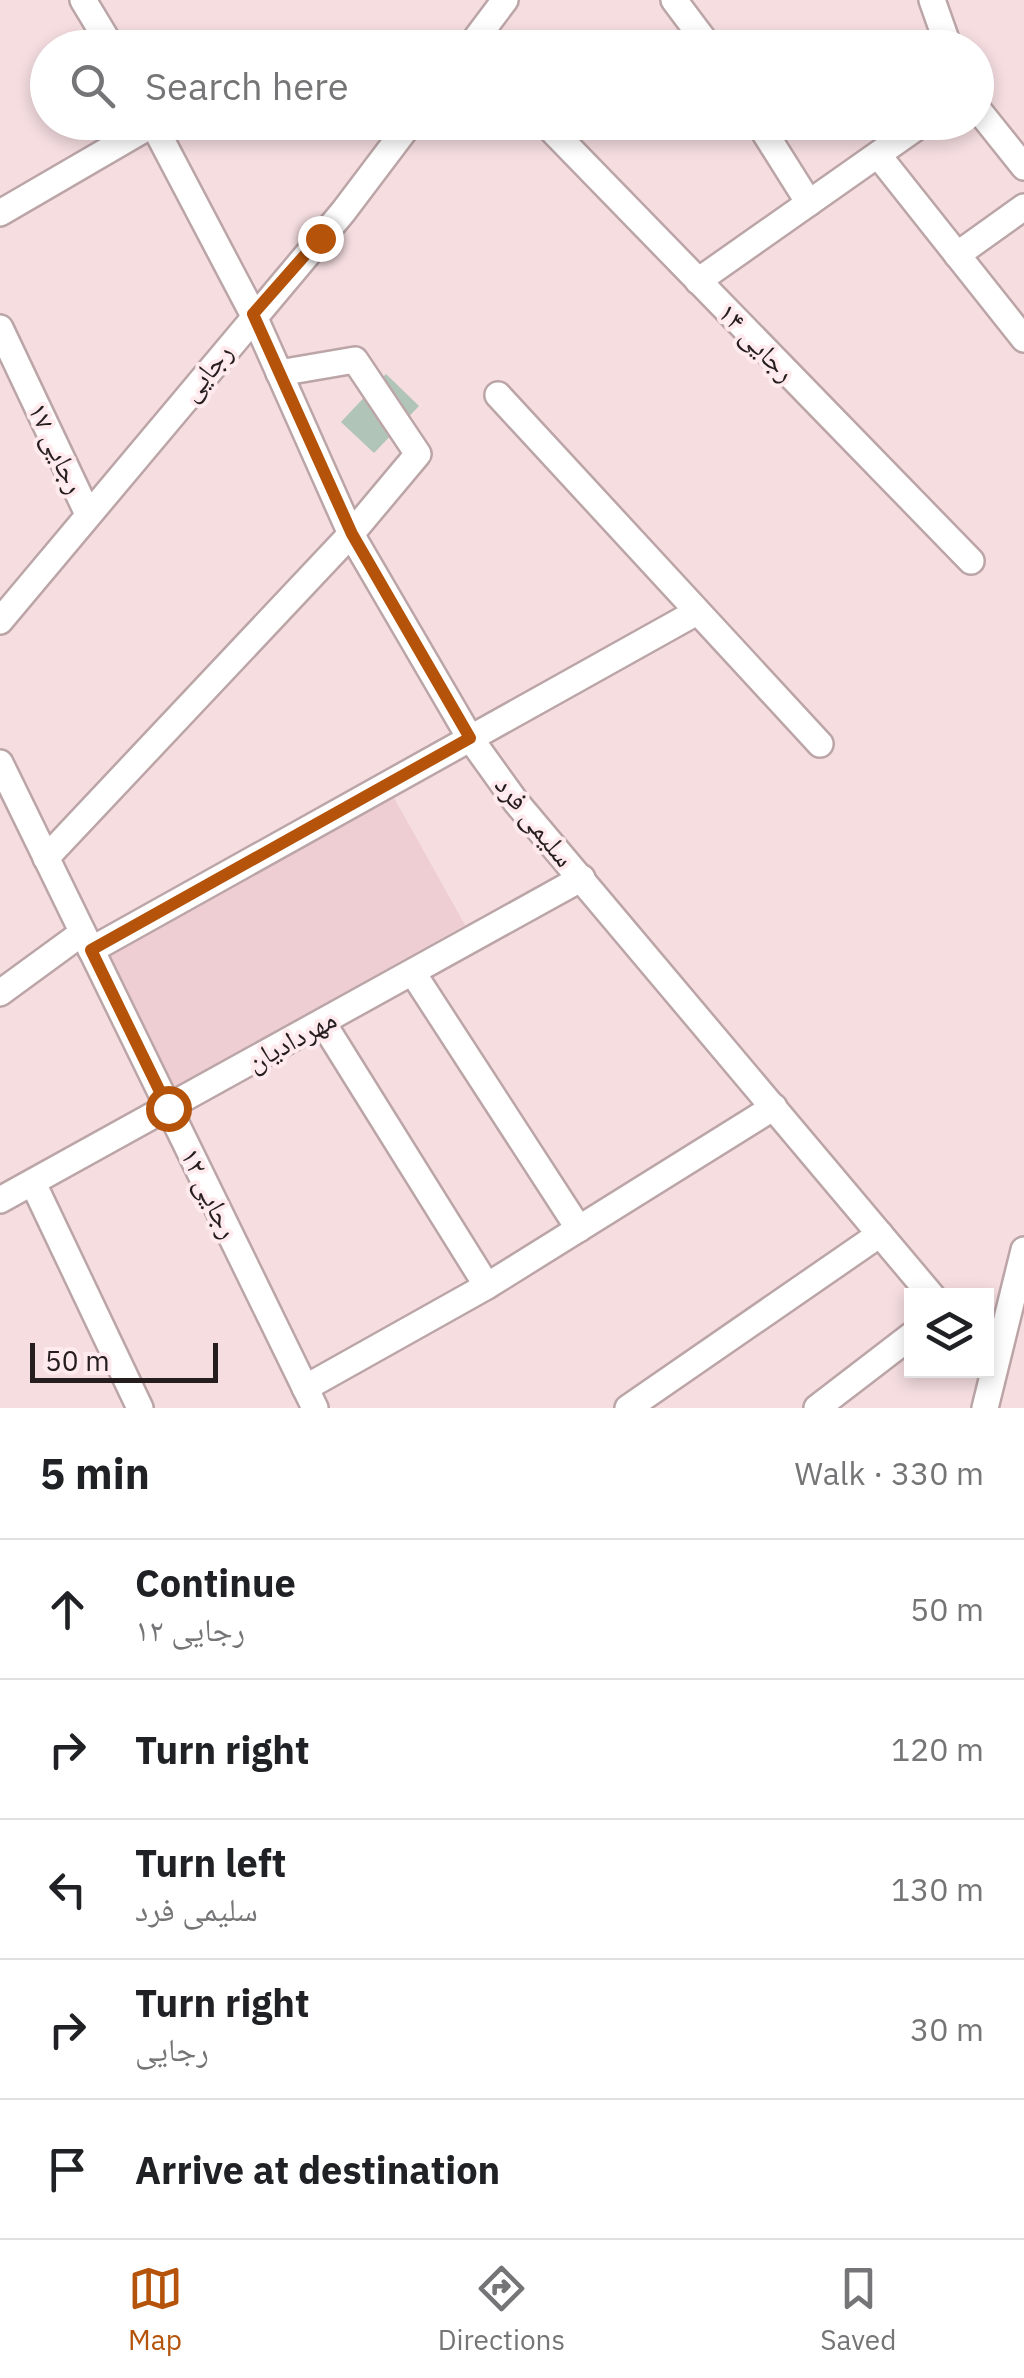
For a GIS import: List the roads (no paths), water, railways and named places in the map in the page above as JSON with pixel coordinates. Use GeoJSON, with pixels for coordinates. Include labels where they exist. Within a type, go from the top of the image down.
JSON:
{"type":"FeatureCollection","features":[{"type":"Feature","properties":{"kind":"street"},"geometry":{"type":"LineString","coordinates":[[83,0],[101,30]]}},
{"type":"Feature","properties":{"kind":"street"},"geometry":{"type":"LineString","coordinates":[[483,30],[506,0]]}},
{"type":"Feature","properties":{"kind":"street"},"geometry":{"type":"LineString","coordinates":[[674,0],[696,30]]}},
{"type":"Feature","properties":{"kind":"street"},"geometry":{"type":"LineString","coordinates":[[932,0],[943,30]]}},
{"type":"Feature","properties":{"kind":"street"},"geometry":{"type":"LineString","coordinates":[[994,130],[1024,168]]}},
{"type":"Feature","properties":{"kind":"street"},"geometry":{"type":"LineString","coordinates":[[0,213],[123,140]]}},
{"type":"Feature","properties":{"kind":"street","name":"سلیمی فرد"},"geometry":{"type":"LineString","coordinates":[[161,140],[253,314],[352,534],[470,738],[516,802],[925,1288]]}},
{"type":"Feature","properties":{"kind":"street","name":"رجایی"},"geometry":{"type":"LineString","coordinates":[[0,621],[253,314],[343,212],[398,140]]}},
{"type":"Feature","properties":{"kind":"street","name":"رجایی ۱۴"},"geometry":{"type":"LineString","coordinates":[[561,140],[971,562]]}},
{"type":"Feature","properties":{"kind":"street"},"geometry":{"type":"LineString","coordinates":[[769,140],[809,203]]}},
{"type":"Feature","properties":{"kind":"street"},"geometry":{"type":"LineString","coordinates":[[698,281],[899,140]]}},
{"type":"Feature","properties":{"kind":"street"},"geometry":{"type":"LineString","coordinates":[[878,155],[1024,340]]}},
{"type":"Feature","properties":{"kind":"street"},"geometry":{"type":"LineString","coordinates":[[957,255],[1024,207]]}},
{"type":"Feature","properties":{"kind":"street","name":"رجایی ۱۷"},"geometry":{"type":"LineString","coordinates":[[0,328],[88,514]]}},
{"type":"Feature","properties":{"kind":"street"},"geometry":{"type":"LineString","coordinates":[[46,858],[352,534],[418,454],[355,360],[279,373]]}},
{"type":"Feature","properties":{"kind":"street"},"geometry":{"type":"LineString","coordinates":[[498,395],[820,744]]}},
{"type":"Feature","properties":{"kind":"street"},"geometry":{"type":"LineString","coordinates":[[0,993],[695,612]]}},
{"type":"Feature","properties":{"kind":"street","name":"رجایی ۱۲"},"geometry":{"type":"LineString","coordinates":[[0,763],[310,1398]]}},
{"type":"Feature","properties":{"kind":"street","name":"مهردادیان"},"geometry":{"type":"LineString","coordinates":[[0,1200],[582,878]]}},
{"type":"Feature","properties":{"kind":"street"},"geometry":{"type":"LineString","coordinates":[[413,973],[579,1228]]}},
{"type":"Feature","properties":{"kind":"street"},"geometry":{"type":"LineString","coordinates":[[324,1023],[487,1286]]}},
{"type":"Feature","properties":{"kind":"street"},"geometry":{"type":"LineString","coordinates":[[310,1398],[774,1107]]}},
{"type":"Feature","properties":{"kind":"street"},"geometry":{"type":"LineString","coordinates":[[33,1182],[140,1408]]}},
{"type":"Feature","properties":{"kind":"street"},"geometry":{"type":"LineString","coordinates":[[628,1408],[880,1234]]}},
{"type":"Feature","properties":{"kind":"street"},"geometry":{"type":"LineString","coordinates":[[994,1359],[1024,1250]]}},
{"type":"Feature","properties":{"kind":"street"},"geometry":{"type":"LineString","coordinates":[[816,1408],[904,1341]]}},
{"type":"Feature","properties":{"kind":"street"},"geometry":{"type":"LineString","coordinates":[[985,1408],[990,1378]]}}]}
